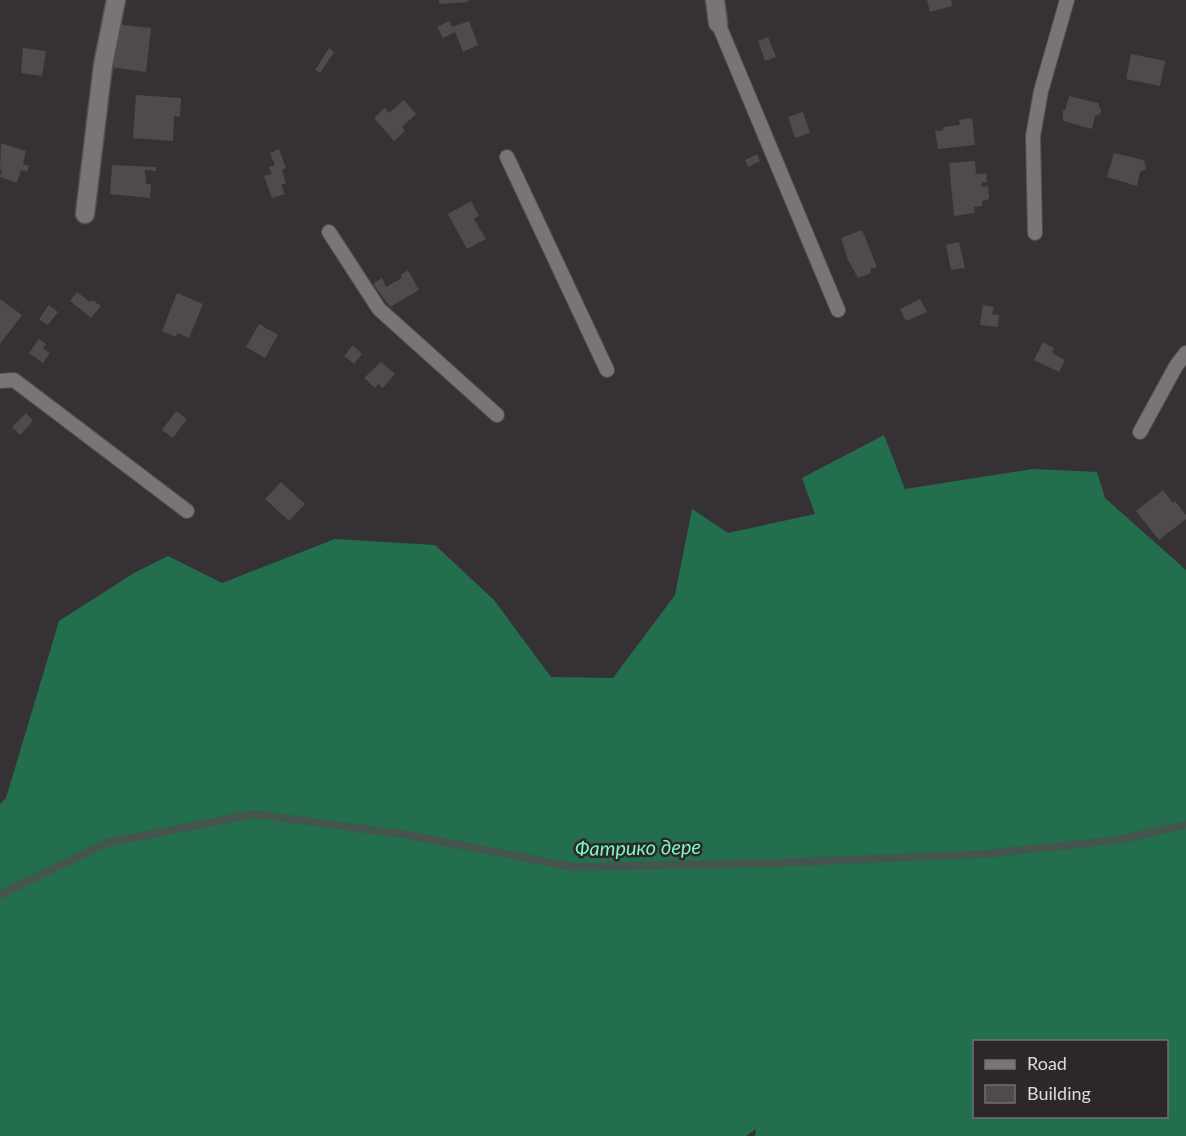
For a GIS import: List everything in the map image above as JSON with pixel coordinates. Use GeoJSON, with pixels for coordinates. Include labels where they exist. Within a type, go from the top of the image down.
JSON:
{"type":"FeatureCollection","features":[{"type":"Feature","properties":{"kind":"street"},"geometry":{"type":"LineString","coordinates":[[85,214],[103,65],[116,0]]}},
{"type":"Feature","properties":{"kind":"street"},"geometry":{"type":"LineString","coordinates":[[715,0],[718,23]]}},
{"type":"Feature","properties":{"kind":"lane"},"geometry":{"type":"LineString","coordinates":[[1035,233],[1033,136],[1041,91],[1067,0]]}},
{"type":"Feature","properties":{"kind":"lane"},"geometry":{"type":"LineString","coordinates":[[718,23],[838,310]]}},
{"type":"Feature","properties":{"kind":"lane"},"geometry":{"type":"LineString","coordinates":[[507,157],[607,370]]}},
{"type":"Feature","properties":{"kind":"lane"},"geometry":{"type":"LineString","coordinates":[[329,232],[379,309],[496,415]]}},
{"type":"Feature","properties":{"kind":"lane"},"geometry":{"type":"LineString","coordinates":[[1140,432],[1176,366],[1186,353]]}},
{"type":"Feature","properties":{"kind":"lane"},"geometry":{"type":"LineString","coordinates":[[0,381],[14,380],[187,511]]}},
{"type":"Feature","properties":{"kind":"green space"},"geometry":{"type":"Polygon","coordinates":[[[884,435],[905,489],[1033,469],[1097,472],[1105,498],[1186,570],[1186,1136],[755,1136],[756,1129],[746,1136],[0,1136],[0,804],[6,798],[59,621],[134,573],[168,556],[222,583],[335,539],[435,545],[494,600],[551,677],[613,678],[675,595],[692,509],[728,533],[815,514],[802,478],[884,435]]]}},
{"type":"Feature","properties":{"kind":"building"},"geometry":{"type":"Polygon","coordinates":[[[439,0],[468,0],[468,2],[439,4],[439,0]]]}},
{"type":"Feature","properties":{"kind":"building"},"geometry":{"type":"Polygon","coordinates":[[[927,0],[951,0],[952,6],[930,12],[927,0]]]}},
{"type":"Feature","properties":{"kind":"building"},"geometry":{"type":"Polygon","coordinates":[[[449,21],[452,27],[469,21],[478,45],[463,52],[455,32],[443,38],[437,27],[449,21]]]}},
{"type":"Feature","properties":{"kind":"building"},"geometry":{"type":"Polygon","coordinates":[[[116,24],[151,28],[146,72],[110,67],[116,24]]]}},
{"type":"Feature","properties":{"kind":"building"},"geometry":{"type":"Polygon","coordinates":[[[768,37],[776,57],[765,61],[758,41],[768,37]]]}},
{"type":"Feature","properties":{"kind":"building"},"geometry":{"type":"Polygon","coordinates":[[[23,48],[46,51],[42,76],[21,73],[23,48]]]}},
{"type":"Feature","properties":{"kind":"building"},"geometry":{"type":"Polygon","coordinates":[[[329,48],[334,52],[320,73],[315,70],[329,48]]]}},
{"type":"Feature","properties":{"kind":"building"},"geometry":{"type":"Polygon","coordinates":[[[1131,54],[1165,61],[1160,86],[1126,79],[1131,54]]]}},
{"type":"Feature","properties":{"kind":"building"},"geometry":{"type":"Polygon","coordinates":[[[136,95],[181,98],[180,117],[174,116],[173,141],[133,138],[136,95]]]}},
{"type":"Feature","properties":{"kind":"building"},"geometry":{"type":"Polygon","coordinates":[[[1069,96],[1098,103],[1101,111],[1095,116],[1092,129],[1063,121],[1063,110],[1065,111],[1069,96]]]}},
{"type":"Feature","properties":{"kind":"building"},"geometry":{"type":"Polygon","coordinates":[[[404,100],[416,114],[402,127],[405,131],[394,141],[374,118],[385,108],[389,113],[404,100]]]}},
{"type":"Feature","properties":{"kind":"building"},"geometry":{"type":"Polygon","coordinates":[[[803,112],[810,133],[795,138],[788,117],[803,112]]]}},
{"type":"Feature","properties":{"kind":"building"},"geometry":{"type":"Polygon","coordinates":[[[972,118],[975,145],[938,149],[935,131],[943,130],[943,127],[960,125],[959,120],[972,118]]]}},
{"type":"Feature","properties":{"kind":"building"},"geometry":{"type":"Polygon","coordinates":[[[1,143],[26,151],[23,164],[29,166],[27,172],[21,170],[17,183],[0,177],[1,143]]]}},
{"type":"Feature","properties":{"kind":"building"},"geometry":{"type":"Polygon","coordinates":[[[279,149],[286,168],[282,170],[286,183],[281,185],[285,194],[272,198],[264,176],[272,174],[269,167],[275,165],[270,153],[279,149]]]}},
{"type":"Feature","properties":{"kind":"building"},"geometry":{"type":"Polygon","coordinates":[[[1114,153],[1143,160],[1146,169],[1140,172],[1137,186],[1107,177],[1114,153]]]}},
{"type":"Feature","properties":{"kind":"building"},"geometry":{"type":"Polygon","coordinates":[[[757,154],[760,161],[748,167],[745,160],[757,154]]]}},
{"type":"Feature","properties":{"kind":"building"},"geometry":{"type":"Polygon","coordinates":[[[975,161],[976,174],[986,173],[987,182],[982,182],[982,187],[988,186],[989,199],[982,201],[982,206],[974,207],[975,213],[954,216],[949,163],[975,161]]]}},
{"type":"Feature","properties":{"kind":"building"},"geometry":{"type":"Polygon","coordinates":[[[112,165],[156,167],[156,171],[145,170],[146,184],[151,184],[150,198],[110,194],[112,165]]]}},
{"type":"Feature","properties":{"kind":"building"},"geometry":{"type":"Polygon","coordinates":[[[471,201],[479,216],[474,219],[486,239],[467,249],[448,214],[471,201]]]}},
{"type":"Feature","properties":{"kind":"building"},"geometry":{"type":"Polygon","coordinates":[[[862,230],[877,267],[870,269],[871,273],[858,278],[848,260],[841,238],[862,230]]]}},
{"type":"Feature","properties":{"kind":"building"},"geometry":{"type":"Polygon","coordinates":[[[959,242],[965,268],[951,270],[946,245],[959,242]]]}},
{"type":"Feature","properties":{"kind":"building"},"geometry":{"type":"Polygon","coordinates":[[[408,270],[419,290],[390,307],[373,284],[382,278],[386,287],[402,278],[401,275],[408,270]]]}},
{"type":"Feature","properties":{"kind":"building"},"geometry":{"type":"Polygon","coordinates":[[[77,292],[90,302],[92,300],[101,306],[91,318],[70,301],[77,292]]]}},
{"type":"Feature","properties":{"kind":"building"},"geometry":{"type":"Polygon","coordinates":[[[177,293],[203,304],[189,338],[177,333],[176,337],[162,331],[177,293]]]}},
{"type":"Feature","properties":{"kind":"building"},"geometry":{"type":"Polygon","coordinates":[[[0,299],[22,315],[0,344],[0,299]]]}},
{"type":"Feature","properties":{"kind":"building"},"geometry":{"type":"Polygon","coordinates":[[[920,299],[927,312],[906,321],[900,309],[920,299]]]}},
{"type":"Feature","properties":{"kind":"building"},"geometry":{"type":"Polygon","coordinates":[[[49,305],[58,312],[48,325],[39,319],[49,305]]]}},
{"type":"Feature","properties":{"kind":"building"},"geometry":{"type":"Polygon","coordinates":[[[983,305],[994,307],[992,314],[999,315],[998,327],[980,325],[983,305]]]}},
{"type":"Feature","properties":{"kind":"building"},"geometry":{"type":"Polygon","coordinates":[[[259,324],[278,335],[265,358],[246,347],[259,324]]]}},
{"type":"Feature","properties":{"kind":"building"},"geometry":{"type":"Polygon","coordinates":[[[39,339],[46,344],[43,348],[50,353],[43,363],[29,353],[39,339]]]}},
{"type":"Feature","properties":{"kind":"building"},"geometry":{"type":"Polygon","coordinates":[[[1043,342],[1054,348],[1052,353],[1065,360],[1059,372],[1034,360],[1043,342]]]}},
{"type":"Feature","properties":{"kind":"building"},"geometry":{"type":"Polygon","coordinates":[[[353,345],[362,354],[354,364],[344,356],[353,345]]]}},
{"type":"Feature","properties":{"kind":"building"},"geometry":{"type":"Polygon","coordinates":[[[381,362],[395,374],[383,388],[378,384],[375,388],[364,378],[381,362]]]}},
{"type":"Feature","properties":{"kind":"building"},"geometry":{"type":"Polygon","coordinates":[[[176,411],[187,419],[173,438],[162,430],[176,411]]]}},
{"type":"Feature","properties":{"kind":"building"},"geometry":{"type":"Polygon","coordinates":[[[26,413],[33,421],[20,435],[12,427],[26,413]]]}},
{"type":"Feature","properties":{"kind":"building"},"geometry":{"type":"Polygon","coordinates":[[[281,482],[305,504],[289,521],[265,499],[281,482]]]}},
{"type":"Feature","properties":{"kind":"building"},"geometry":{"type":"Polygon","coordinates":[[[1163,490],[1173,503],[1175,501],[1186,515],[1186,519],[1159,540],[1136,511],[1163,490]]]}},
{"type":"Feature","properties":{"kind":"waterway","name":"Фатрико дере"},"geometry":{"type":"LineString","coordinates":[[0,895],[106,843],[254,814],[408,835],[573,867],[775,863],[986,854],[1117,840],[1186,825]]}}]}
